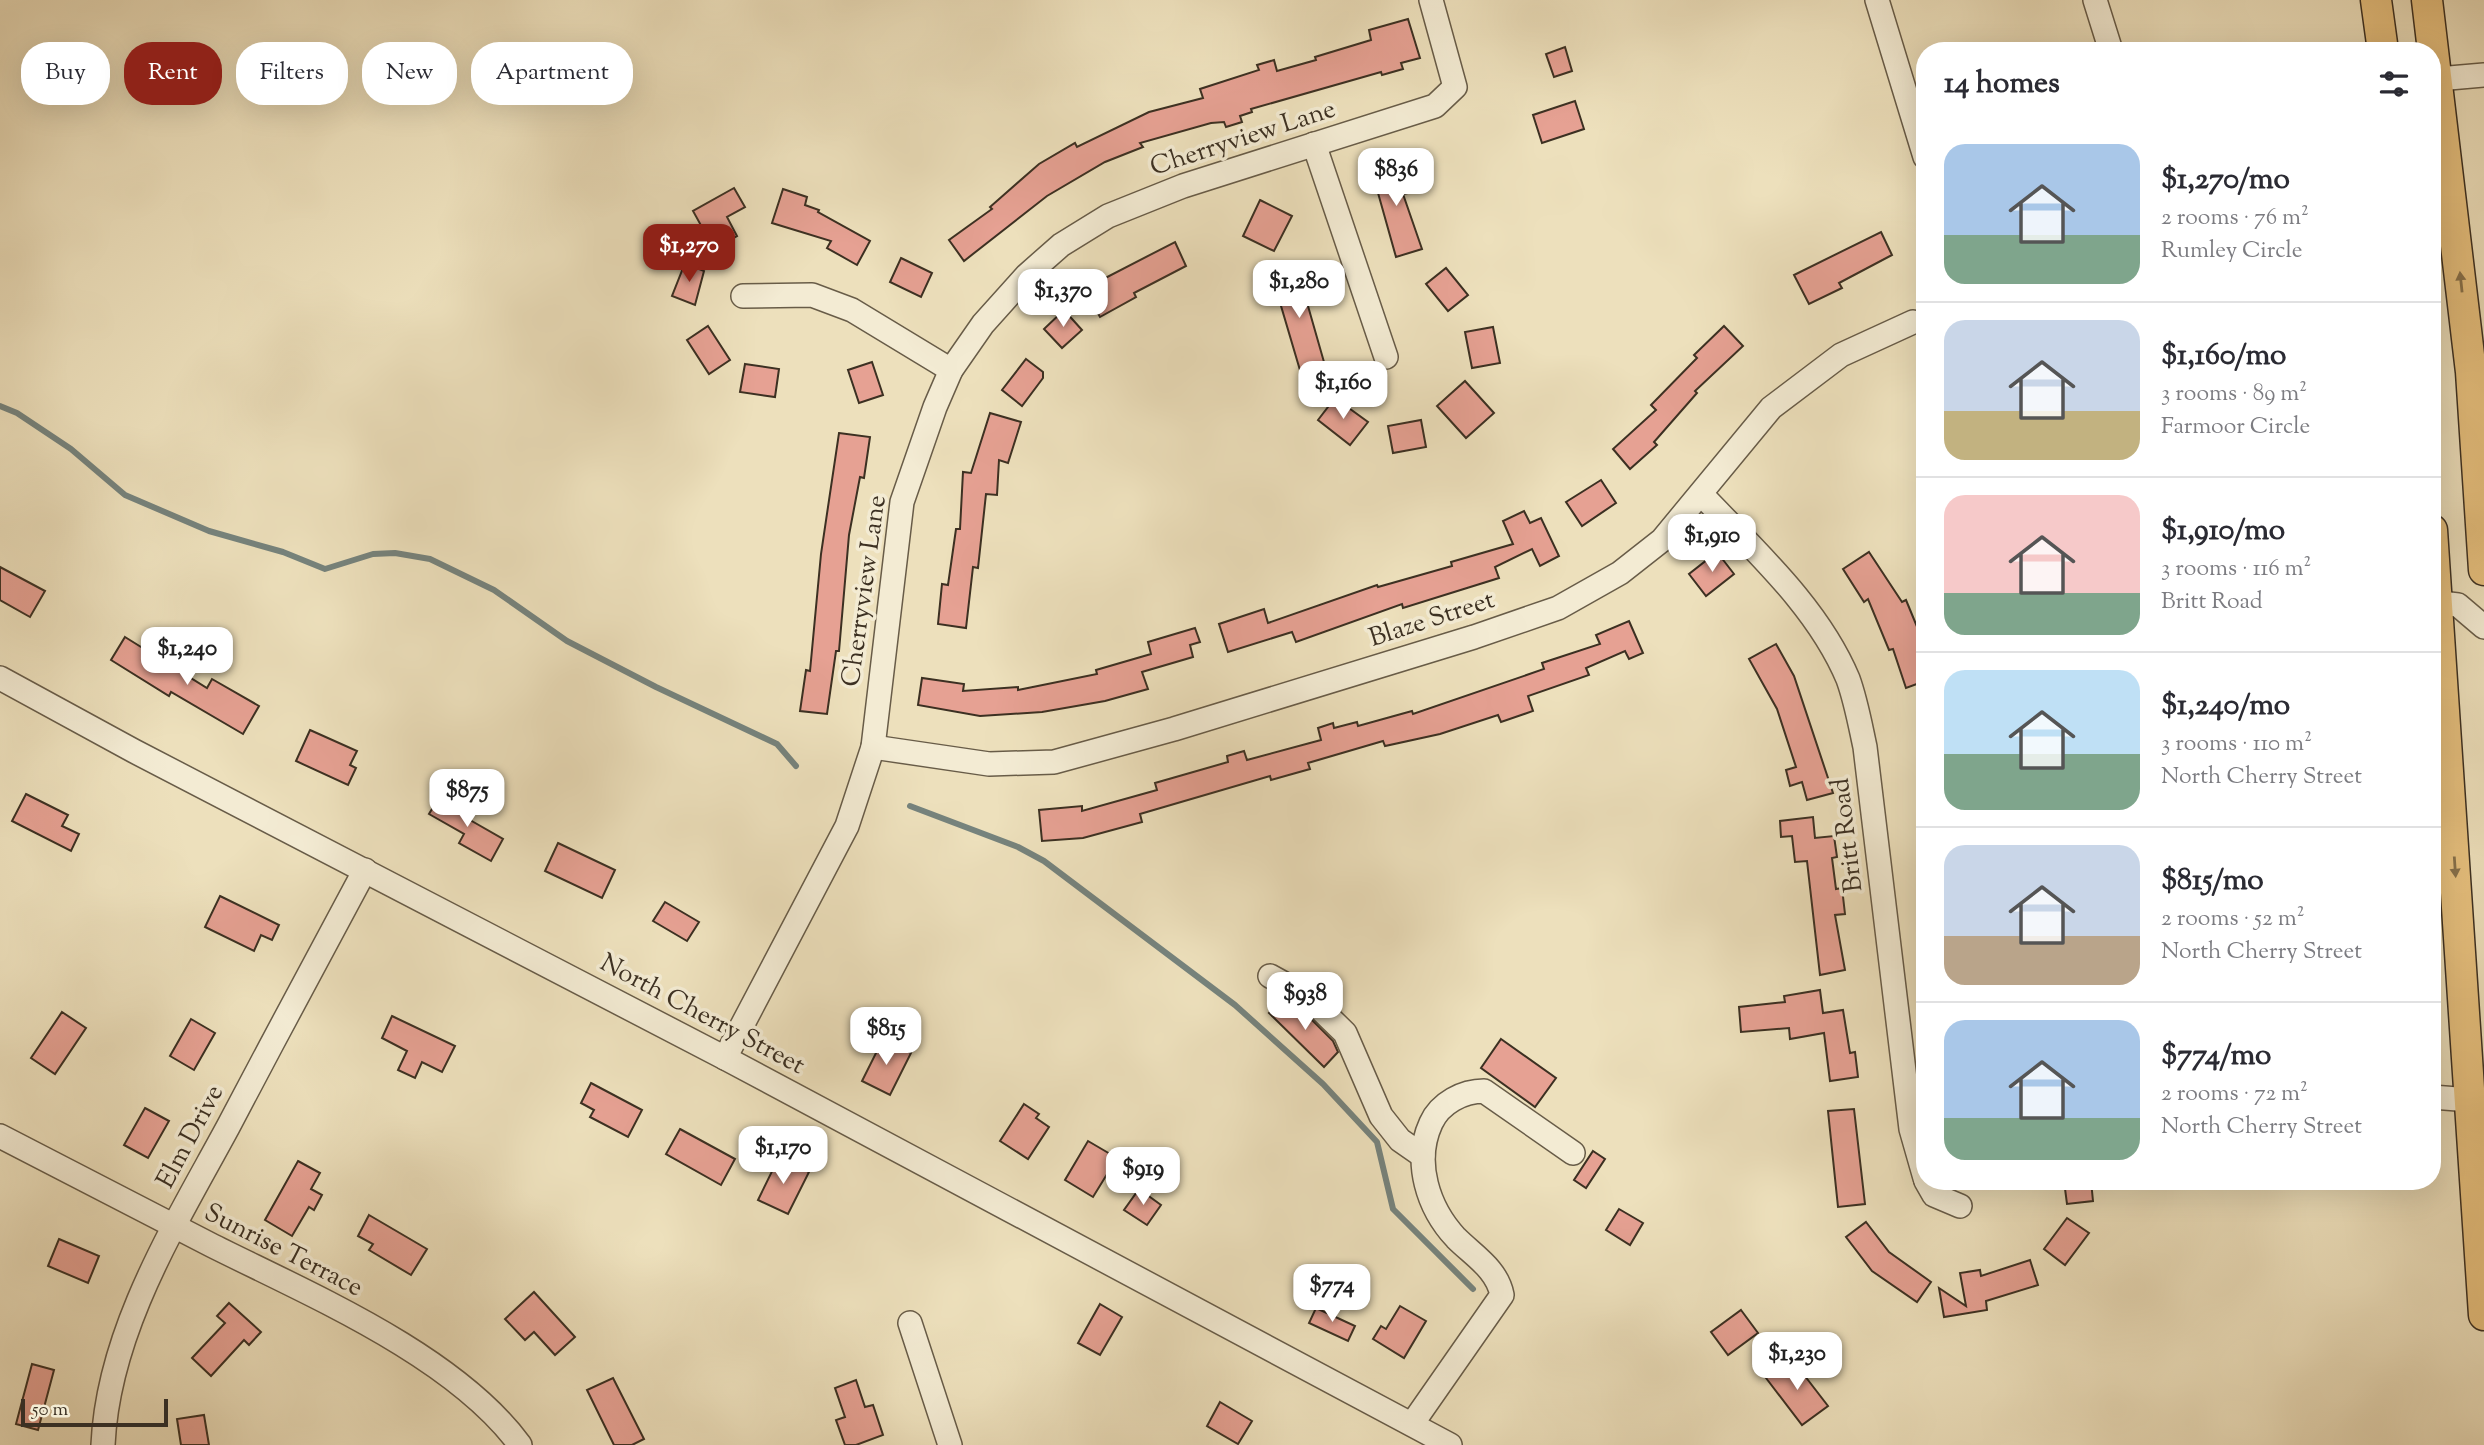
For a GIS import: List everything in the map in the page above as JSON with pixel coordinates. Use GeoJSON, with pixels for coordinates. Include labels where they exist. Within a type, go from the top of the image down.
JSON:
{"type":"FeatureCollection","features":[{"type":"Feature","properties":{"kind":"main road"},"geometry":{"type":"LineString","coordinates":[[2376,0],[2382,42]]}},
{"type":"Feature","properties":{"kind":"main road"},"geometry":{"type":"LineString","coordinates":[[2427,0],[2433,42]]}},
{"type":"Feature","properties":{"kind":"main road"},"geometry":{"type":"LineString","coordinates":[[2441,106],[2471,372],[2484,570]]}},
{"type":"Feature","properties":{"kind":"main road"},"geometry":{"type":"LineString","coordinates":[[2441,664],[2484,1315]]}},
{"type":"Feature","properties":{"kind":"street","name":"Cherryview Lane"},"geometry":{"type":"LineString","coordinates":[[724,1058],[847,826],[873,747],[902,502],[935,407],[951,370],[983,324],[1027,275],[1061,245],[1108,216],[1183,186],[1435,106],[1455,87],[1431,0]]}},
{"type":"Feature","properties":{"kind":"street"},"geometry":{"type":"LineString","coordinates":[[1877,0],[1916,128]]}},
{"type":"Feature","properties":{"kind":"street"},"geometry":{"type":"LineString","coordinates":[[2095,0],[2108,42]]}},
{"type":"Feature","properties":{"kind":"street"},"geometry":{"type":"LineString","coordinates":[[2432,36],[2441,0]]}},
{"type":"Feature","properties":{"kind":"street"},"geometry":{"type":"LineString","coordinates":[[2441,79],[2484,75]]}},
{"type":"Feature","properties":{"kind":"street"},"geometry":{"type":"LineString","coordinates":[[1314,144],[1386,357]]}},
{"type":"Feature","properties":{"kind":"street"},"geometry":{"type":"LineString","coordinates":[[743,296],[811,295],[852,310],[951,370]]}},
{"type":"Feature","properties":{"kind":"street","name":"Blaze Street"},"geometry":{"type":"LineString","coordinates":[[873,747],[989,764],[1054,762],[1174,729],[1474,637],[1558,608],[1620,573],[1662,540],[1771,408],[1840,355],[1913,322]]}},
{"type":"Feature","properties":{"kind":"street","name":"Britt Road"},"geometry":{"type":"LineString","coordinates":[[1701,495],[1800,602],[1847,678],[1856,703],[1867,759],[1905,1093],[1916,1146]]}},
{"type":"Feature","properties":{"kind":"street"},"geometry":{"type":"LineString","coordinates":[[2441,603],[2458,605],[2484,627]]}},
{"type":"Feature","properties":{"kind":"street","name":"North Cherry Street"},"geometry":{"type":"LineString","coordinates":[[0,678],[134,751],[724,1058],[1450,1445]]}},
{"type":"Feature","properties":{"kind":"street"},"geometry":{"type":"LineString","coordinates":[[2441,686],[2444,695]]}},
{"type":"Feature","properties":{"kind":"street","name":"Elm Drive"},"geometry":{"type":"LineString","coordinates":[[103,1445],[108,1402],[127,1332],[175,1227],[365,870]]}},
{"type":"Feature","properties":{"kind":"street"},"geometry":{"type":"LineString","coordinates":[[1270,975],[1308,997],[1345,1033],[1381,1116],[1400,1140],[1423,1156]]}},
{"type":"Feature","properties":{"kind":"street"},"geometry":{"type":"LineString","coordinates":[[1412,1424],[1502,1296],[1500,1283],[1493,1272],[1455,1236],[1439,1216],[1429,1196],[1423,1156],[1428,1130],[1440,1111],[1460,1096],[1484,1091],[1573,1153]]}},
{"type":"Feature","properties":{"kind":"street"},"geometry":{"type":"LineString","coordinates":[[2441,1098],[2470,1100]]}},
{"type":"Feature","properties":{"kind":"street","name":"Sunrise Terrace"},"geometry":{"type":"LineString","coordinates":[[0,1136],[328,1303],[397,1344],[485,1406],[505,1424],[520,1445]]}},
{"type":"Feature","properties":{"kind":"street","name":"Britt Road"},"geometry":{"type":"LineString","coordinates":[[1931,1190],[1934,1195],[1960,1206]]}},
{"type":"Feature","properties":{"kind":"street"},"geometry":{"type":"LineString","coordinates":[[910,1323],[950,1445]]}},
{"type":"Feature","properties":{"kind":"building"},"geometry":{"type":"Polygon","coordinates":[[[1408,19],[1420,58],[1401,63],[1403,69],[1382,75],[1381,72],[1251,109],[1252,112],[1240,116],[1242,122],[1226,127],[1224,122],[1211,123],[1140,143],[1143,147],[1105,162],[1047,196],[964,261],[949,240],[992,209],[990,207],[1039,164],[1075,143],[1077,147],[1149,112],[1203,98],[1200,89],[1259,70],[1257,65],[1274,60],[1277,71],[1316,60],[1315,57],[1371,40],[1369,30],[1408,19]]]}},
{"type":"Feature","properties":{"kind":"building"},"geometry":{"type":"Polygon","coordinates":[[[1565,47],[1572,71],[1554,77],[1546,54],[1565,47]]]}},
{"type":"Feature","properties":{"kind":"building"},"geometry":{"type":"Polygon","coordinates":[[[1575,101],[1584,129],[1542,143],[1533,115],[1575,101]]]}},
{"type":"Feature","properties":{"kind":"building"},"geometry":{"type":"Polygon","coordinates":[[[1395,160],[1408,193],[1403,194],[1422,249],[1396,257],[1371,168],[1395,160]]]}},
{"type":"Feature","properties":{"kind":"building"},"geometry":{"type":"Polygon","coordinates":[[[734,188],[745,207],[727,217],[737,236],[714,249],[693,211],[734,188]]]}},
{"type":"Feature","properties":{"kind":"building"},"geometry":{"type":"Polygon","coordinates":[[[783,189],[807,197],[805,205],[819,210],[818,212],[870,241],[857,265],[827,248],[831,241],[772,223],[783,189]]]}},
{"type":"Feature","properties":{"kind":"building"},"geometry":{"type":"Polygon","coordinates":[[[1260,200],[1292,216],[1274,251],[1243,236],[1260,200]]]}},
{"type":"Feature","properties":{"kind":"building"},"geometry":{"type":"Polygon","coordinates":[[[1881,232],[1892,255],[1839,283],[1842,288],[1809,304],[1794,275],[1881,232]]]}},
{"type":"Feature","properties":{"kind":"building"},"geometry":{"type":"Polygon","coordinates":[[[1175,242],[1186,266],[1134,293],[1136,297],[1100,317],[1084,289],[1175,242]]]}},
{"type":"Feature","properties":{"kind":"building"},"geometry":{"type":"Polygon","coordinates":[[[901,258],[932,273],[921,297],[890,282],[901,258]]]}},
{"type":"Feature","properties":{"kind":"building"},"geometry":{"type":"Polygon","coordinates":[[[685,263],[704,271],[695,305],[672,296],[685,263]]]}},
{"type":"Feature","properties":{"kind":"building"},"geometry":{"type":"Polygon","coordinates":[[[1296,264],[1326,369],[1302,377],[1271,272],[1296,264]]]}},
{"type":"Feature","properties":{"kind":"building"},"geometry":{"type":"Polygon","coordinates":[[[1446,268],[1468,295],[1448,311],[1426,284],[1446,268]]]}},
{"type":"Feature","properties":{"kind":"building"},"geometry":{"type":"Polygon","coordinates":[[[1064,310],[1082,330],[1062,348],[1044,329],[1064,310]]]}},
{"type":"Feature","properties":{"kind":"building"},"geometry":{"type":"Polygon","coordinates":[[[708,326],[730,360],[709,374],[687,340],[708,326]]]}},
{"type":"Feature","properties":{"kind":"building"},"geometry":{"type":"Polygon","coordinates":[[[1724,326],[1743,346],[1695,391],[1697,393],[1654,442],[1657,445],[1630,469],[1613,449],[1656,410],[1651,405],[1697,358],[1694,355],[1724,326]]]}},
{"type":"Feature","properties":{"kind":"building"},"geometry":{"type":"Polygon","coordinates":[[[1493,327],[1500,363],[1472,368],[1465,332],[1493,327]]]}},
{"type":"Feature","properties":{"kind":"building"},"geometry":{"type":"Polygon","coordinates":[[[1026,359],[1043,372],[1043,378],[1022,406],[1002,390],[1026,359]]]}},
{"type":"Feature","properties":{"kind":"building"},"geometry":{"type":"Polygon","coordinates":[[[872,362],[883,395],[859,403],[848,370],[872,362]]]}},
{"type":"Feature","properties":{"kind":"building"},"geometry":{"type":"Polygon","coordinates":[[[745,364],[779,369],[775,397],[740,392],[745,364]]]}},
{"type":"Feature","properties":{"kind":"building"},"geometry":{"type":"Polygon","coordinates":[[[1465,381],[1494,413],[1466,438],[1437,406],[1465,381]]]}},
{"type":"Feature","properties":{"kind":"building"},"geometry":{"type":"Polygon","coordinates":[[[1335,398],[1368,422],[1350,445],[1318,420],[1335,398]]]}},
{"type":"Feature","properties":{"kind":"building"},"geometry":{"type":"Polygon","coordinates":[[[990,413],[1021,422],[1008,463],[999,460],[997,495],[986,494],[978,568],[973,567],[966,628],[938,624],[942,584],[948,585],[956,529],[960,529],[963,472],[971,473],[990,413]]]}},
{"type":"Feature","properties":{"kind":"building"},"geometry":{"type":"Polygon","coordinates":[[[1421,420],[1426,447],[1393,453],[1388,426],[1421,420]]]}},
{"type":"Feature","properties":{"kind":"building"},"geometry":{"type":"Polygon","coordinates":[[[839,433],[870,437],[864,478],[860,477],[849,535],[839,651],[836,651],[827,714],[800,711],[806,670],[810,671],[821,554],[839,433]]]}},
{"type":"Feature","properties":{"kind":"building"},"geometry":{"type":"Polygon","coordinates":[[[1601,480],[1616,503],[1582,526],[1566,502],[1601,480]]]}},
{"type":"Feature","properties":{"kind":"building"},"geometry":{"type":"Polygon","coordinates":[[[1524,511],[1530,523],[1541,518],[1559,556],[1540,566],[1532,549],[1495,567],[1499,578],[1403,608],[1402,604],[1296,642],[1292,632],[1228,652],[1219,624],[1264,609],[1268,623],[1377,585],[1378,587],[1452,566],[1451,562],[1513,544],[1503,521],[1524,511]]]}},
{"type":"Feature","properties":{"kind":"building"},"geometry":{"type":"Polygon","coordinates":[[[1717,552],[1734,574],[1706,596],[1689,574],[1717,552]]]}},
{"type":"Feature","properties":{"kind":"building"},"geometry":{"type":"Polygon","coordinates":[[[1869,552],[1902,602],[1906,600],[1916,624],[1916,684],[1906,688],[1893,649],[1889,650],[1868,599],[1864,602],[1843,569],[1869,552]]]}},
{"type":"Feature","properties":{"kind":"building"},"geometry":{"type":"Polygon","coordinates":[[[0,567],[45,591],[30,617],[0,600],[0,567]]]}},
{"type":"Feature","properties":{"kind":"building"},"geometry":{"type":"Polygon","coordinates":[[[1629,621],[1643,653],[1629,659],[1625,651],[1586,668],[1589,675],[1528,696],[1533,711],[1501,722],[1498,715],[1440,734],[1385,746],[1383,741],[1308,763],[1310,769],[1271,780],[1270,776],[1140,814],[1142,822],[1083,838],[1042,841],[1039,810],[1082,806],[1082,811],[1157,790],[1155,783],[1228,762],[1227,756],[1244,751],[1247,760],[1321,740],[1318,728],[1333,723],[1334,728],[1357,722],[1358,726],[1412,711],[1413,714],[1544,669],[1542,663],[1600,644],[1596,635],[1629,621]]]}},
{"type":"Feature","properties":{"kind":"building"},"geometry":{"type":"Polygon","coordinates":[[[1195,628],[1200,642],[1190,645],[1193,657],[1142,672],[1148,689],[1105,701],[1042,712],[980,716],[918,705],[922,678],[964,684],[963,691],[1018,687],[1018,690],[1097,674],[1096,670],[1151,654],[1148,642],[1195,628]]]}},
{"type":"Feature","properties":{"kind":"building"},"geometry":{"type":"Polygon","coordinates":[[[125,637],[207,688],[212,679],[259,706],[243,734],[171,692],[169,696],[111,660],[125,637]]]}},
{"type":"Feature","properties":{"kind":"building"},"geometry":{"type":"Polygon","coordinates":[[[1776,644],[1794,676],[1833,793],[1807,800],[1802,782],[1790,786],[1786,770],[1796,767],[1777,709],[1749,659],[1776,644]]]}},
{"type":"Feature","properties":{"kind":"building"},"geometry":{"type":"Polygon","coordinates":[[[310,730],[357,751],[350,765],[356,768],[348,785],[296,761],[310,730]]]}},
{"type":"Feature","properties":{"kind":"building"},"geometry":{"type":"Polygon","coordinates":[[[26,794],[68,815],[62,826],[79,834],[71,851],[12,821],[26,794]]]}},
{"type":"Feature","properties":{"kind":"building"},"geometry":{"type":"Polygon","coordinates":[[[440,796],[473,815],[470,820],[503,839],[491,861],[459,843],[464,834],[429,814],[440,796]]]}},
{"type":"Feature","properties":{"kind":"building"},"geometry":{"type":"Polygon","coordinates":[[[1813,817],[1815,838],[1834,836],[1837,857],[1832,858],[1836,889],[1842,888],[1845,914],[1835,915],[1845,970],[1820,975],[1807,861],[1795,862],[1792,836],[1781,837],[1780,821],[1813,817]]]}},
{"type":"Feature","properties":{"kind":"building"},"geometry":{"type":"Polygon","coordinates":[[[558,843],[615,870],[602,898],[545,871],[558,843]]]}},
{"type":"Feature","properties":{"kind":"building"},"geometry":{"type":"Polygon","coordinates":[[[220,896],[279,925],[272,940],[261,935],[254,951],[205,927],[220,896]]]}},
{"type":"Feature","properties":{"kind":"building"},"geometry":{"type":"Polygon","coordinates":[[[665,902],[699,922],[687,941],[653,921],[665,902]]]}},
{"type":"Feature","properties":{"kind":"building"},"geometry":{"type":"Polygon","coordinates":[[[1820,990],[1823,1013],[1843,1010],[1850,1053],[1855,1052],[1858,1077],[1830,1081],[1824,1033],[1790,1039],[1789,1028],[1741,1032],[1739,1007],[1785,1002],[1784,996],[1820,990]]]}},
{"type":"Feature","properties":{"kind":"building"},"geometry":{"type":"Polygon","coordinates":[[[1283,999],[1300,1008],[1333,1041],[1338,1052],[1324,1067],[1269,1013],[1283,999]]]}},
{"type":"Feature","properties":{"kind":"building"},"geometry":{"type":"Polygon","coordinates":[[[62,1012],[86,1028],[55,1074],[31,1058],[62,1012]]]}},
{"type":"Feature","properties":{"kind":"building"},"geometry":{"type":"Polygon","coordinates":[[[392,1016],[455,1046],[442,1072],[422,1062],[415,1078],[398,1070],[407,1051],[382,1038],[392,1016]]]}},
{"type":"Feature","properties":{"kind":"building"},"geometry":{"type":"Polygon","coordinates":[[[191,1019],[215,1033],[194,1070],[170,1056],[191,1019]]]}},
{"type":"Feature","properties":{"kind":"building"},"geometry":{"type":"Polygon","coordinates":[[[883,1039],[911,1053],[890,1095],[862,1081],[883,1039]]]}},
{"type":"Feature","properties":{"kind":"building"},"geometry":{"type":"Polygon","coordinates":[[[1501,1039],[1556,1078],[1535,1107],[1481,1068],[1501,1039]]]}},
{"type":"Feature","properties":{"kind":"building"},"geometry":{"type":"Polygon","coordinates":[[[591,1083],[642,1110],[628,1137],[590,1117],[594,1110],[581,1103],[591,1083]]]}},
{"type":"Feature","properties":{"kind":"building"},"geometry":{"type":"Polygon","coordinates":[[[1024,1104],[1039,1114],[1036,1118],[1049,1127],[1028,1159],[1000,1141],[1024,1104]]]}},
{"type":"Feature","properties":{"kind":"building"},"geometry":{"type":"Polygon","coordinates":[[[145,1108],[169,1121],[148,1158],[124,1145],[145,1108]]]}},
{"type":"Feature","properties":{"kind":"building"},"geometry":{"type":"Polygon","coordinates":[[[1854,1109],[1865,1204],[1838,1207],[1828,1111],[1854,1109]]]}},
{"type":"Feature","properties":{"kind":"building"},"geometry":{"type":"Polygon","coordinates":[[[680,1129],[735,1159],[721,1185],[666,1154],[680,1129]]]}},
{"type":"Feature","properties":{"kind":"building"},"geometry":{"type":"Polygon","coordinates":[[[1088,1141],[1117,1158],[1093,1197],[1065,1180],[1088,1141]]]}},
{"type":"Feature","properties":{"kind":"building"},"geometry":{"type":"Polygon","coordinates":[[[1593,1151],[1605,1159],[1586,1188],[1574,1180],[1593,1151]]]}},
{"type":"Feature","properties":{"kind":"building"},"geometry":{"type":"Polygon","coordinates":[[[779,1157],[809,1172],[788,1214],[758,1200],[779,1157]]]}},
{"type":"Feature","properties":{"kind":"building"},"geometry":{"type":"Polygon","coordinates":[[[298,1161],[320,1173],[311,1189],[322,1195],[314,1210],[309,1207],[292,1236],[265,1220],[298,1161]]]}},
{"type":"Feature","properties":{"kind":"building"},"geometry":{"type":"Polygon","coordinates":[[[1139,1189],[1161,1205],[1147,1225],[1124,1210],[1139,1189]]]}},
{"type":"Feature","properties":{"kind":"building"},"geometry":{"type":"Polygon","coordinates":[[[2065,1190],[2092,1190],[2093,1201],[2067,1204],[2065,1190]]]}},
{"type":"Feature","properties":{"kind":"building"},"geometry":{"type":"Polygon","coordinates":[[[1619,1209],[1643,1223],[1630,1245],[1606,1230],[1619,1209]]]}},
{"type":"Feature","properties":{"kind":"building"},"geometry":{"type":"Polygon","coordinates":[[[369,1215],[427,1249],[411,1275],[369,1250],[373,1244],[358,1236],[369,1215]]]}},
{"type":"Feature","properties":{"kind":"building"},"geometry":{"type":"Polygon","coordinates":[[[2067,1218],[2089,1233],[2065,1265],[2044,1249],[2067,1218]]]}},
{"type":"Feature","properties":{"kind":"building"},"geometry":{"type":"Polygon","coordinates":[[[1866,1222],[1889,1252],[1931,1282],[1917,1302],[1872,1271],[1846,1237],[1866,1222]]]}},
{"type":"Feature","properties":{"kind":"building"},"geometry":{"type":"Polygon","coordinates":[[[59,1239],[99,1256],[88,1283],[48,1266],[59,1239]]]}},
{"type":"Feature","properties":{"kind":"building"},"geometry":{"type":"Polygon","coordinates":[[[2030,1260],[2038,1285],[1986,1301],[1987,1310],[1944,1317],[1939,1288],[1966,1306],[1960,1273],[1980,1270],[1981,1276],[2030,1260]]]}},
{"type":"Feature","properties":{"kind":"building"},"geometry":{"type":"Polygon","coordinates":[[[534,1292],[575,1337],[555,1355],[534,1332],[525,1340],[505,1319],[534,1292]]]}},
{"type":"Feature","properties":{"kind":"building"},"geometry":{"type":"Polygon","coordinates":[[[229,1303],[261,1332],[249,1345],[244,1340],[211,1376],[192,1358],[225,1323],[217,1316],[229,1303]]]}},
{"type":"Feature","properties":{"kind":"building"},"geometry":{"type":"Polygon","coordinates":[[[1100,1304],[1122,1317],[1100,1355],[1078,1343],[1100,1304]]]}},
{"type":"Feature","properties":{"kind":"building"},"geometry":{"type":"Polygon","coordinates":[[[1400,1306],[1426,1321],[1404,1358],[1373,1339],[1381,1326],[1386,1329],[1400,1306]]]}},
{"type":"Feature","properties":{"kind":"building"},"geometry":{"type":"Polygon","coordinates":[[[1316,1308],[1355,1326],[1348,1341],[1309,1323],[1316,1308]]]}},
{"type":"Feature","properties":{"kind":"building"},"geometry":{"type":"Polygon","coordinates":[[[1741,1310],[1758,1333],[1728,1355],[1711,1332],[1741,1310]]]}},
{"type":"Feature","properties":{"kind":"building"},"geometry":{"type":"Polygon","coordinates":[[[1791,1358],[1828,1406],[1802,1425],[1766,1378],[1791,1358]]]}},
{"type":"Feature","properties":{"kind":"building"},"geometry":{"type":"Polygon","coordinates":[[[32,1364],[54,1370],[38,1430],[16,1424],[32,1364]]]}},
{"type":"Feature","properties":{"kind":"building"},"geometry":{"type":"Polygon","coordinates":[[[613,1378],[644,1439],[632,1445],[614,1445],[587,1390],[613,1378]]]}},
{"type":"Feature","properties":{"kind":"building"},"geometry":{"type":"Polygon","coordinates":[[[856,1380],[865,1407],[873,1405],[883,1435],[856,1445],[845,1445],[836,1420],[845,1417],[835,1388],[856,1380]]]}},
{"type":"Feature","properties":{"kind":"building"},"geometry":{"type":"Polygon","coordinates":[[[1220,1402],[1252,1421],[1238,1444],[1207,1426],[1220,1402]]]}},
{"type":"Feature","properties":{"kind":"building"},"geometry":{"type":"Polygon","coordinates":[[[204,1415],[209,1445],[181,1445],[177,1419],[204,1415]]]}},
{"type":"Feature","properties":{"kind":"waterway"},"geometry":{"type":"LineString","coordinates":[[0,406],[17,413],[71,449],[125,495],[209,531],[283,552],[325,569],[373,554],[395,553],[430,559],[494,590],[567,641],[656,687],[777,744],[796,766]]}},
{"type":"Feature","properties":{"kind":"waterway"},"geometry":{"type":"LineString","coordinates":[[910,806],[1018,847],[1044,861],[1235,1005],[1323,1084],[1377,1142],[1393,1209],[1473,1289]]}}]}
